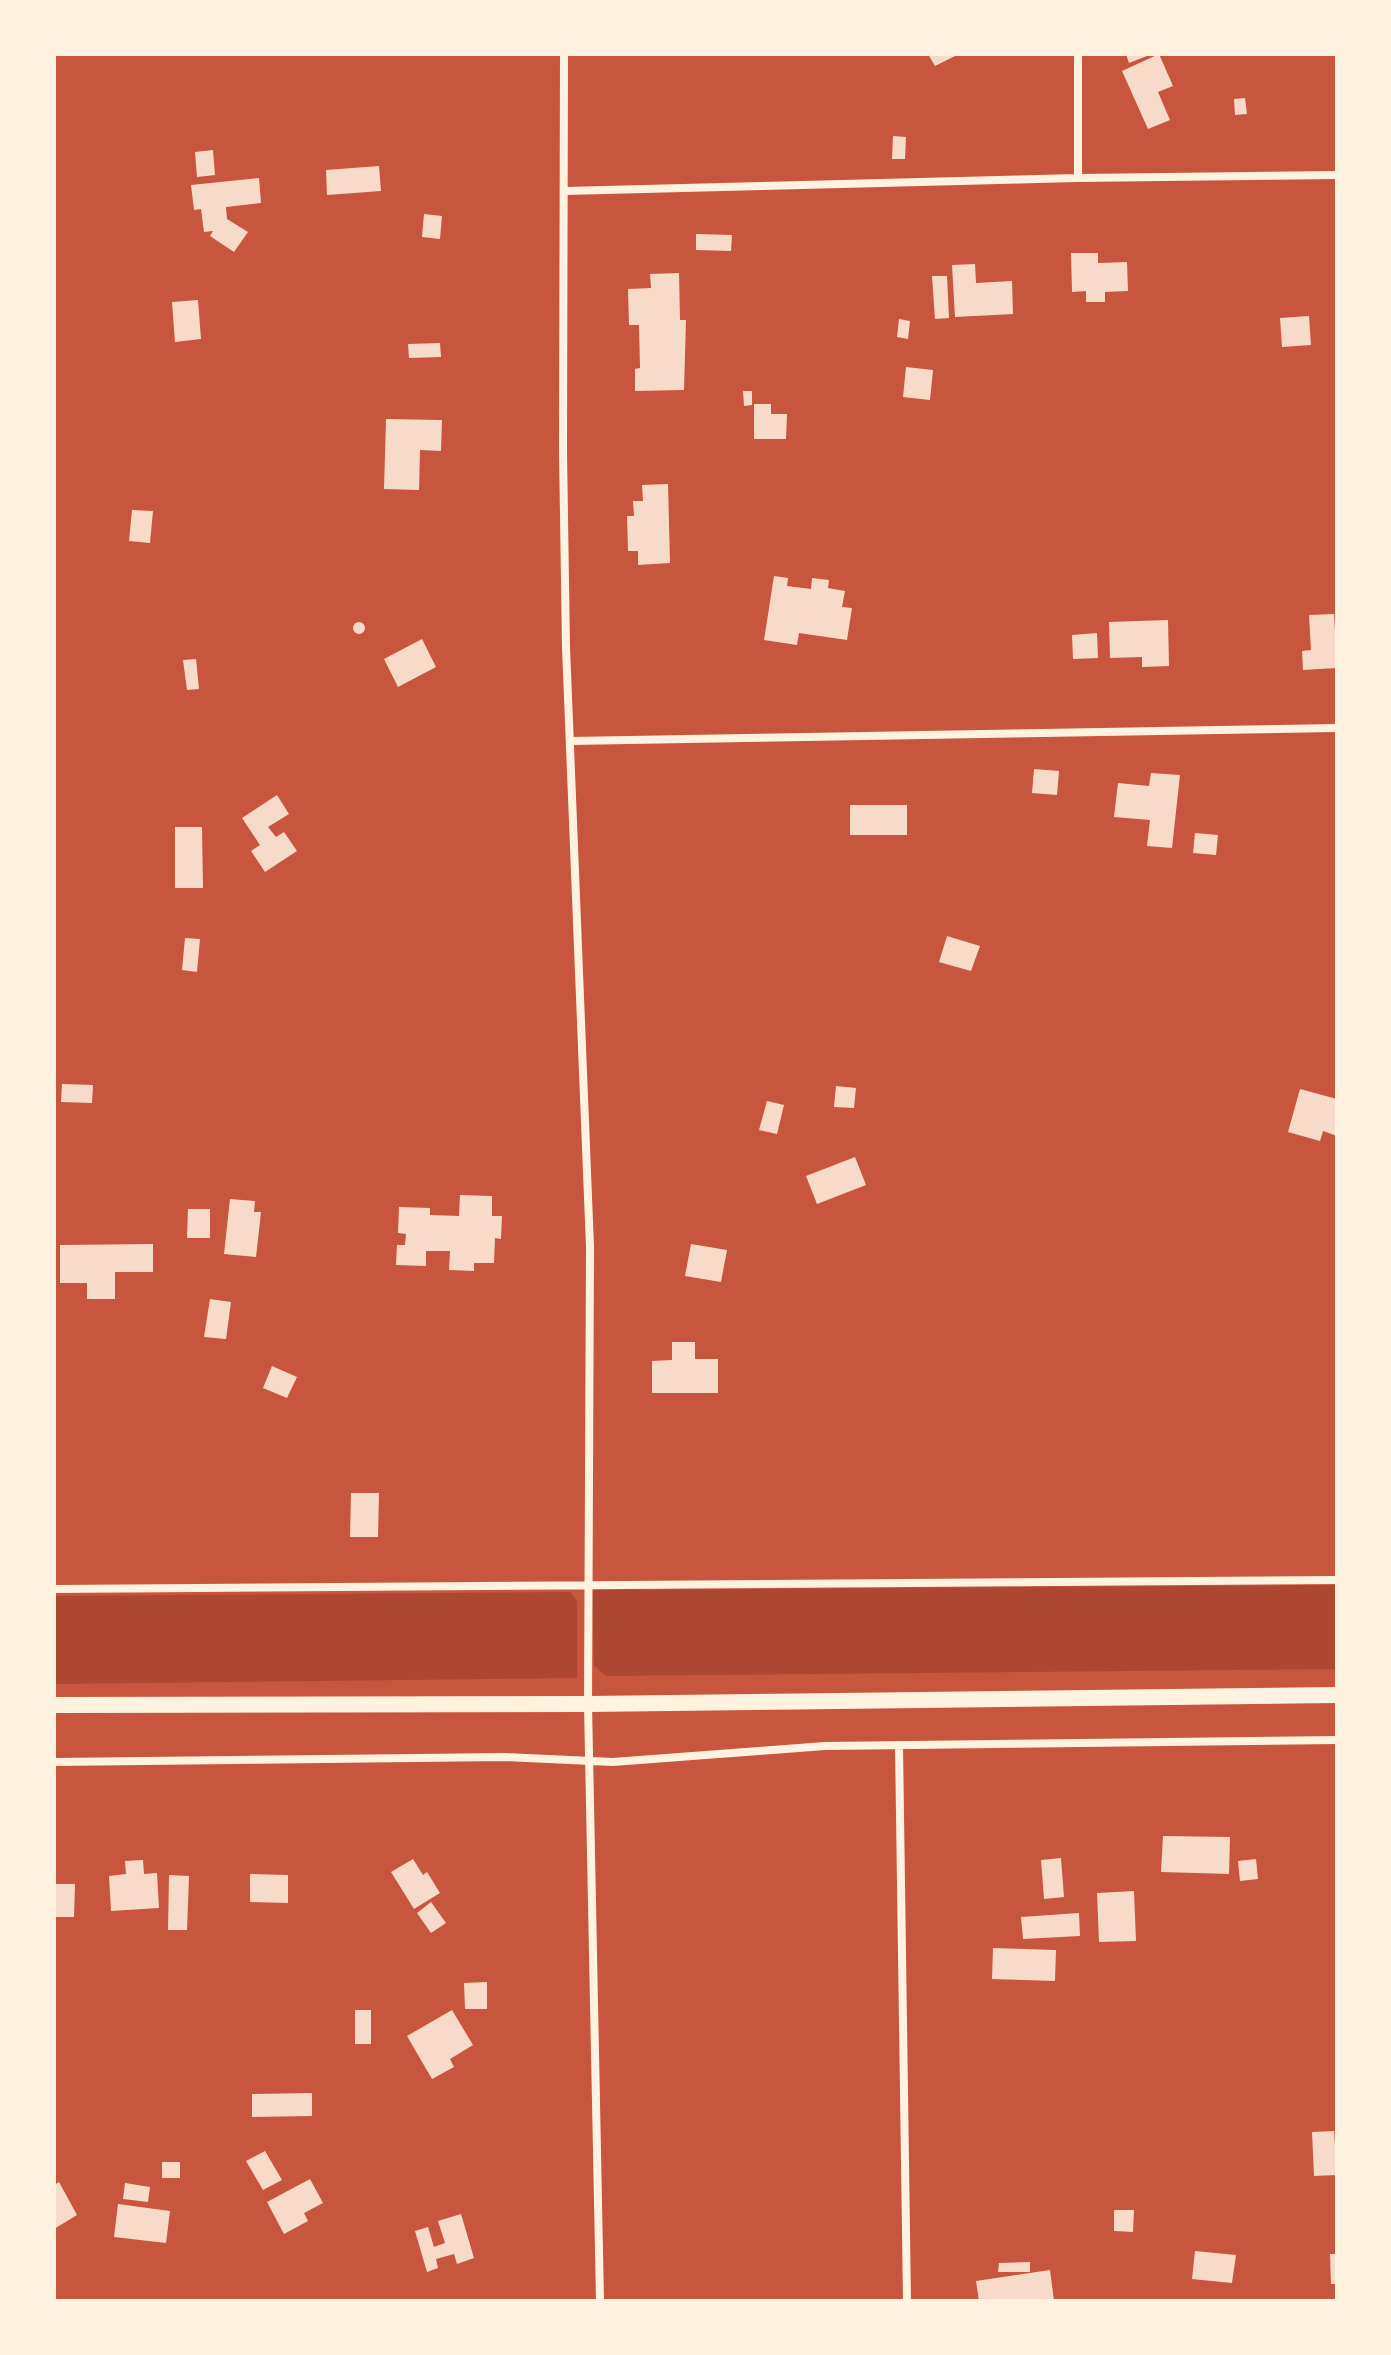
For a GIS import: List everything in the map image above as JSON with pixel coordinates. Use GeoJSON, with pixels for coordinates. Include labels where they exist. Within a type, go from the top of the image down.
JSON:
{"type":"FeatureCollection","features":[{"type":"Feature","properties":{"kind":"highway"},"geometry":{"type":"LineString","coordinates":[[54,1705],[588,1704],[1337,1695]]}},
{"type":"Feature","properties":{"kind":"street"},"geometry":{"type":"LineString","coordinates":[[564,54],[563,451],[570,741],[590,1247],[588,1704],[600,2301]]}},
{"type":"Feature","properties":{"kind":"street"},"geometry":{"type":"LineString","coordinates":[[1078,54],[1078,178]]}},
{"type":"Feature","properties":{"kind":"street"},"geometry":{"type":"LineString","coordinates":[[565,191],[1337,175]]}},
{"type":"Feature","properties":{"kind":"street"},"geometry":{"type":"LineString","coordinates":[[570,741],[1337,728]]}},
{"type":"Feature","properties":{"kind":"street"},"geometry":{"type":"LineString","coordinates":[[54,1589],[1337,1580]]}},
{"type":"Feature","properties":{"kind":"street"},"geometry":{"type":"LineString","coordinates":[[54,1762],[505,1757],[637,1761],[825,1746],[1337,1740]]}},
{"type":"Feature","properties":{"kind":"street"},"geometry":{"type":"LineString","coordinates":[[899,1745],[907,2301]]}},
{"type":"Feature","properties":{"kind":"shaded area"},"geometry":{"type":"Polygon","coordinates":[[[1337,1585],[1337,1669],[606,1676],[594,1666],[592,1590],[1337,1585]]]}},
{"type":"Feature","properties":{"kind":"shaded area"},"geometry":{"type":"Polygon","coordinates":[[[570,1592],[577,1601],[577,1678],[54,1684],[54,1596],[570,1592]]]}},
{"type":"Feature","properties":{"kind":"building"},"geometry":{"type":"Polygon","coordinates":[[[928,54],[959,54],[935,66],[928,54]]]}},
{"type":"Feature","properties":{"kind":"building"},"geometry":{"type":"Polygon","coordinates":[[[1126,54],[1152,54],[1129,63],[1126,54]]]}},
{"type":"Feature","properties":{"kind":"building"},"geometry":{"type":"Polygon","coordinates":[[[1159,54],[1173,86],[1158,92],[1170,120],[1148,129],[1122,71],[1159,54]]]}},
{"type":"Feature","properties":{"kind":"building"},"geometry":{"type":"Polygon","coordinates":[[[1245,98],[1247,114],[1235,115],[1234,99],[1245,98]]]}},
{"type":"Feature","properties":{"kind":"building"},"geometry":{"type":"Polygon","coordinates":[[[893,136],[906,137],[905,159],[892,159],[893,136]]]}},
{"type":"Feature","properties":{"kind":"building"},"geometry":{"type":"Polygon","coordinates":[[[213,150],[215,175],[197,177],[195,152],[213,150]]]}},
{"type":"Feature","properties":{"kind":"building"},"geometry":{"type":"Polygon","coordinates":[[[379,166],[381,191],[327,195],[326,170],[379,166]]]}},
{"type":"Feature","properties":{"kind":"building"},"geometry":{"type":"Polygon","coordinates":[[[259,178],[261,203],[226,207],[227,219],[248,232],[234,252],[210,236],[213,231],[204,232],[201,209],[194,210],[191,185],[259,178]]]}},
{"type":"Feature","properties":{"kind":"building"},"geometry":{"type":"Polygon","coordinates":[[[424,214],[442,216],[440,239],[422,237],[424,214]]]}},
{"type":"Feature","properties":{"kind":"building"},"geometry":{"type":"Polygon","coordinates":[[[696,234],[732,235],[731,251],[696,250],[696,234]]]}},
{"type":"Feature","properties":{"kind":"building"},"geometry":{"type":"Polygon","coordinates":[[[1071,253],[1098,253],[1098,263],[1127,262],[1128,291],[1105,292],[1105,302],[1086,302],[1086,291],[1072,292],[1071,253]]]}},
{"type":"Feature","properties":{"kind":"building"},"geometry":{"type":"Polygon","coordinates":[[[975,264],[976,283],[1012,281],[1013,314],[955,317],[952,265],[975,264]]]}},
{"type":"Feature","properties":{"kind":"building"},"geometry":{"type":"Polygon","coordinates":[[[679,273],[680,320],[686,320],[684,390],[635,391],[635,369],[640,368],[639,325],[629,325],[628,289],[651,288],[650,274],[679,273]]]}},
{"type":"Feature","properties":{"kind":"building"},"geometry":{"type":"Polygon","coordinates":[[[932,276],[947,276],[949,318],[935,319],[932,276]]]}},
{"type":"Feature","properties":{"kind":"building"},"geometry":{"type":"Polygon","coordinates":[[[198,300],[201,339],[175,342],[172,302],[198,300]]]}},
{"type":"Feature","properties":{"kind":"building"},"geometry":{"type":"Polygon","coordinates":[[[1309,316],[1311,345],[1282,347],[1280,318],[1309,316]]]}},
{"type":"Feature","properties":{"kind":"building"},"geometry":{"type":"Polygon","coordinates":[[[899,319],[910,321],[908,339],[897,337],[899,319]]]}},
{"type":"Feature","properties":{"kind":"building"},"geometry":{"type":"Polygon","coordinates":[[[440,343],[441,357],[409,358],[408,344],[440,343]]]}},
{"type":"Feature","properties":{"kind":"building"},"geometry":{"type":"Polygon","coordinates":[[[906,367],[933,370],[930,400],[903,397],[906,367]]]}},
{"type":"Feature","properties":{"kind":"building"},"geometry":{"type":"Polygon","coordinates":[[[743,391],[752,391],[752,405],[744,406],[743,391]]]}},
{"type":"Feature","properties":{"kind":"building"},"geometry":{"type":"Polygon","coordinates":[[[754,404],[771,404],[771,414],[787,414],[786,439],[754,439],[754,404]]]}},
{"type":"Feature","properties":{"kind":"building"},"geometry":{"type":"Polygon","coordinates":[[[386,419],[442,420],[441,451],[420,450],[419,490],[384,489],[386,419]]]}},
{"type":"Feature","properties":{"kind":"building"},"geometry":{"type":"Polygon","coordinates":[[[668,484],[670,563],[638,565],[638,551],[628,551],[627,516],[634,516],[633,501],[643,501],[642,485],[668,484]]]}},
{"type":"Feature","properties":{"kind":"building"},"geometry":{"type":"Polygon","coordinates":[[[132,510],[153,511],[150,543],[129,541],[132,510]]]}},
{"type":"Feature","properties":{"kind":"building"},"geometry":{"type":"Polygon","coordinates":[[[774,576],[788,578],[787,586],[811,589],[812,578],[829,580],[828,588],[845,591],[842,607],[852,608],[847,640],[799,633],[797,645],[764,640],[774,576]]]}},
{"type":"Feature","properties":{"kind":"building"},"geometry":{"type":"Polygon","coordinates":[[[1334,614],[1337,668],[1303,670],[1302,651],[1311,650],[1309,615],[1334,614]]]}},
{"type":"Feature","properties":{"kind":"building"},"geometry":{"type":"Polygon","coordinates":[[[1168,620],[1169,666],[1142,667],[1142,657],[1110,658],[1109,622],[1168,620]]]}},
{"type":"Feature","properties":{"kind":"building"},"geometry":{"type":"Polygon","coordinates":[[[354,623],[364,623],[364,633],[354,633],[354,623]]]}},
{"type":"Feature","properties":{"kind":"building"},"geometry":{"type":"Polygon","coordinates":[[[1097,633],[1098,658],[1073,659],[1072,635],[1097,633]]]}},
{"type":"Feature","properties":{"kind":"building"},"geometry":{"type":"Polygon","coordinates":[[[422,639],[436,667],[398,687],[384,659],[422,639]]]}},
{"type":"Feature","properties":{"kind":"building"},"geometry":{"type":"Polygon","coordinates":[[[196,659],[199,689],[187,690],[183,660],[196,659]]]}},
{"type":"Feature","properties":{"kind":"building"},"geometry":{"type":"Polygon","coordinates":[[[1034,769],[1059,771],[1057,795],[1032,793],[1034,769]]]}},
{"type":"Feature","properties":{"kind":"building"},"geometry":{"type":"Polygon","coordinates":[[[1151,773],[1180,775],[1172,848],[1147,846],[1150,820],[1114,817],[1118,783],[1149,786],[1151,773]]]}},
{"type":"Feature","properties":{"kind":"building"},"geometry":{"type":"Polygon","coordinates":[[[277,795],[289,814],[268,827],[276,837],[284,832],[297,851],[265,872],[251,851],[260,845],[242,818],[277,795]]]}},
{"type":"Feature","properties":{"kind":"building"},"geometry":{"type":"Polygon","coordinates":[[[850,805],[907,805],[907,835],[850,835],[850,805]]]}},
{"type":"Feature","properties":{"kind":"building"},"geometry":{"type":"Polygon","coordinates":[[[175,827],[202,827],[203,888],[175,888],[175,827]]]}},
{"type":"Feature","properties":{"kind":"building"},"geometry":{"type":"Polygon","coordinates":[[[1195,833],[1218,835],[1216,855],[1193,853],[1195,833]]]}},
{"type":"Feature","properties":{"kind":"building"},"geometry":{"type":"Polygon","coordinates":[[[947,936],[980,946],[971,971],[939,962],[947,936]]]}},
{"type":"Feature","properties":{"kind":"building"},"geometry":{"type":"Polygon","coordinates":[[[185,938],[200,939],[197,972],[182,970],[185,938]]]}},
{"type":"Feature","properties":{"kind":"building"},"geometry":{"type":"Polygon","coordinates":[[[62,1084],[93,1085],[92,1103],[61,1102],[62,1084]]]}},
{"type":"Feature","properties":{"kind":"building"},"geometry":{"type":"Polygon","coordinates":[[[836,1086],[856,1088],[854,1108],[834,1107],[836,1086]]]}},
{"type":"Feature","properties":{"kind":"building"},"geometry":{"type":"Polygon","coordinates":[[[1300,1089],[1337,1099],[1337,1136],[1323,1131],[1320,1141],[1288,1132],[1300,1089]]]}},
{"type":"Feature","properties":{"kind":"building"},"geometry":{"type":"Polygon","coordinates":[[[767,1101],[784,1105],[777,1134],[759,1130],[767,1101]]]}},
{"type":"Feature","properties":{"kind":"building"},"geometry":{"type":"Polygon","coordinates":[[[855,1157],[866,1185],[817,1204],[806,1176],[855,1157]]]}},
{"type":"Feature","properties":{"kind":"building"},"geometry":{"type":"Polygon","coordinates":[[[460,1195],[492,1196],[492,1216],[502,1216],[501,1239],[495,1238],[494,1263],[474,1263],[474,1271],[449,1270],[450,1251],[426,1251],[426,1266],[396,1265],[397,1245],[405,1245],[406,1234],[398,1233],[399,1207],[430,1208],[430,1215],[459,1216],[460,1195]]]}},
{"type":"Feature","properties":{"kind":"building"},"geometry":{"type":"Polygon","coordinates":[[[230,1199],[255,1201],[254,1212],[261,1212],[256,1257],[224,1254],[230,1199]]]}},
{"type":"Feature","properties":{"kind":"building"},"geometry":{"type":"Polygon","coordinates":[[[188,1209],[210,1209],[210,1238],[187,1238],[188,1209]]]}},
{"type":"Feature","properties":{"kind":"building"},"geometry":{"type":"Polygon","coordinates":[[[153,1244],[153,1272],[115,1272],[115,1299],[87,1299],[87,1283],[60,1283],[60,1245],[153,1244]]]}},
{"type":"Feature","properties":{"kind":"building"},"geometry":{"type":"Polygon","coordinates":[[[691,1244],[727,1250],[721,1282],[685,1276],[691,1244]]]}},
{"type":"Feature","properties":{"kind":"building"},"geometry":{"type":"Polygon","coordinates":[[[210,1299],[231,1302],[226,1339],[204,1337],[210,1299]]]}},
{"type":"Feature","properties":{"kind":"building"},"geometry":{"type":"Polygon","coordinates":[[[672,1342],[695,1342],[695,1359],[718,1359],[718,1393],[652,1393],[652,1361],[672,1360],[672,1342]]]}},
{"type":"Feature","properties":{"kind":"building"},"geometry":{"type":"Polygon","coordinates":[[[272,1366],[297,1377],[287,1398],[263,1388],[272,1366]]]}},
{"type":"Feature","properties":{"kind":"building"},"geometry":{"type":"Polygon","coordinates":[[[351,1493],[379,1493],[378,1537],[350,1537],[351,1493]]]}},
{"type":"Feature","properties":{"kind":"building"},"geometry":{"type":"Polygon","coordinates":[[[1163,1836],[1230,1837],[1229,1874],[1161,1872],[1163,1836]]]}},
{"type":"Feature","properties":{"kind":"building"},"geometry":{"type":"Polygon","coordinates":[[[1061,1858],[1064,1897],[1044,1899],[1041,1860],[1061,1858]]]}},
{"type":"Feature","properties":{"kind":"building"},"geometry":{"type":"Polygon","coordinates":[[[413,1859],[423,1875],[427,1872],[440,1893],[414,1909],[391,1872],[413,1859]]]}},
{"type":"Feature","properties":{"kind":"building"},"geometry":{"type":"Polygon","coordinates":[[[1256,1859],[1258,1879],[1240,1881],[1238,1861],[1256,1859]]]}},
{"type":"Feature","properties":{"kind":"building"},"geometry":{"type":"Polygon","coordinates":[[[143,1860],[144,1874],[157,1873],[159,1908],[111,1911],[109,1876],[126,1874],[125,1861],[143,1860]]]}},
{"type":"Feature","properties":{"kind":"building"},"geometry":{"type":"Polygon","coordinates":[[[250,1874],[288,1875],[288,1903],[250,1902],[250,1874]]]}},
{"type":"Feature","properties":{"kind":"building"},"geometry":{"type":"Polygon","coordinates":[[[169,1875],[189,1876],[187,1930],[168,1930],[169,1875]]]}},
{"type":"Feature","properties":{"kind":"building"},"geometry":{"type":"Polygon","coordinates":[[[54,1884],[75,1884],[74,1917],[54,1917],[54,1884]]]}},
{"type":"Feature","properties":{"kind":"building"},"geometry":{"type":"Polygon","coordinates":[[[1134,1891],[1136,1941],[1099,1942],[1097,1893],[1134,1891]]]}},
{"type":"Feature","properties":{"kind":"building"},"geometry":{"type":"Polygon","coordinates":[[[431,1902],[446,1923],[431,1933],[417,1913],[431,1902]]]}},
{"type":"Feature","properties":{"kind":"building"},"geometry":{"type":"Polygon","coordinates":[[[1079,1913],[1080,1936],[1023,1939],[1021,1917],[1079,1913]]]}},
{"type":"Feature","properties":{"kind":"building"},"geometry":{"type":"Polygon","coordinates":[[[993,1948],[1056,1950],[1055,1981],[992,1979],[993,1948]]]}},
{"type":"Feature","properties":{"kind":"building"},"geometry":{"type":"Polygon","coordinates":[[[487,1982],[487,2009],[465,2009],[464,1983],[487,1982]]]}},
{"type":"Feature","properties":{"kind":"building"},"geometry":{"type":"Polygon","coordinates":[[[355,2010],[371,2010],[371,2044],[355,2044],[355,2010]]]}},
{"type":"Feature","properties":{"kind":"building"},"geometry":{"type":"Polygon","coordinates":[[[452,2010],[473,2045],[450,2059],[454,2067],[432,2079],[407,2036],[452,2010]]]}},
{"type":"Feature","properties":{"kind":"building"},"geometry":{"type":"Polygon","coordinates":[[[312,2093],[312,2116],[252,2117],[252,2094],[312,2093]]]}},
{"type":"Feature","properties":{"kind":"building"},"geometry":{"type":"Polygon","coordinates":[[[1334,2131],[1337,2175],[1314,2176],[1312,2132],[1334,2131]]]}},
{"type":"Feature","properties":{"kind":"building"},"geometry":{"type":"Polygon","coordinates":[[[265,2151],[282,2180],[263,2190],[246,2161],[265,2151]]]}},
{"type":"Feature","properties":{"kind":"building"},"geometry":{"type":"Polygon","coordinates":[[[162,2162],[180,2162],[180,2178],[162,2178],[162,2162]]]}},
{"type":"Feature","properties":{"kind":"building"},"geometry":{"type":"Polygon","coordinates":[[[310,2179],[323,2203],[304,2213],[308,2221],[284,2234],[267,2202],[310,2179]]]}},
{"type":"Feature","properties":{"kind":"building"},"geometry":{"type":"Polygon","coordinates":[[[59,2182],[77,2215],[54,2229],[54,2185],[59,2182]]]}},
{"type":"Feature","properties":{"kind":"building"},"geometry":{"type":"Polygon","coordinates":[[[125,2183],[150,2187],[148,2202],[123,2199],[125,2183]]]}},
{"type":"Feature","properties":{"kind":"building"},"geometry":{"type":"Polygon","coordinates":[[[118,2204],[170,2211],[166,2243],[114,2237],[118,2204]]]}},
{"type":"Feature","properties":{"kind":"building"},"geometry":{"type":"Polygon","coordinates":[[[1114,2210],[1134,2210],[1133,2232],[1114,2231],[1114,2210]]]}},
{"type":"Feature","properties":{"kind":"building"},"geometry":{"type":"Polygon","coordinates":[[[461,2214],[474,2258],[457,2264],[454,2254],[436,2259],[438,2268],[427,2272],[415,2231],[428,2227],[434,2247],[445,2243],[438,2221],[461,2214]]]}},
{"type":"Feature","properties":{"kind":"building"},"geometry":{"type":"Polygon","coordinates":[[[1195,2251],[1236,2255],[1232,2283],[1192,2279],[1195,2251]]]}},
{"type":"Feature","properties":{"kind":"building"},"geometry":{"type":"Polygon","coordinates":[[[1330,2254],[1337,2254],[1337,2284],[1331,2284],[1330,2254]]]}},
{"type":"Feature","properties":{"kind":"building"},"geometry":{"type":"Polygon","coordinates":[[[1030,2262],[1030,2272],[998,2272],[999,2263],[1030,2262]]]}},
{"type":"Feature","properties":{"kind":"building"},"geometry":{"type":"Polygon","coordinates":[[[1050,2270],[1054,2301],[979,2301],[976,2281],[1050,2270]]]}}]}
